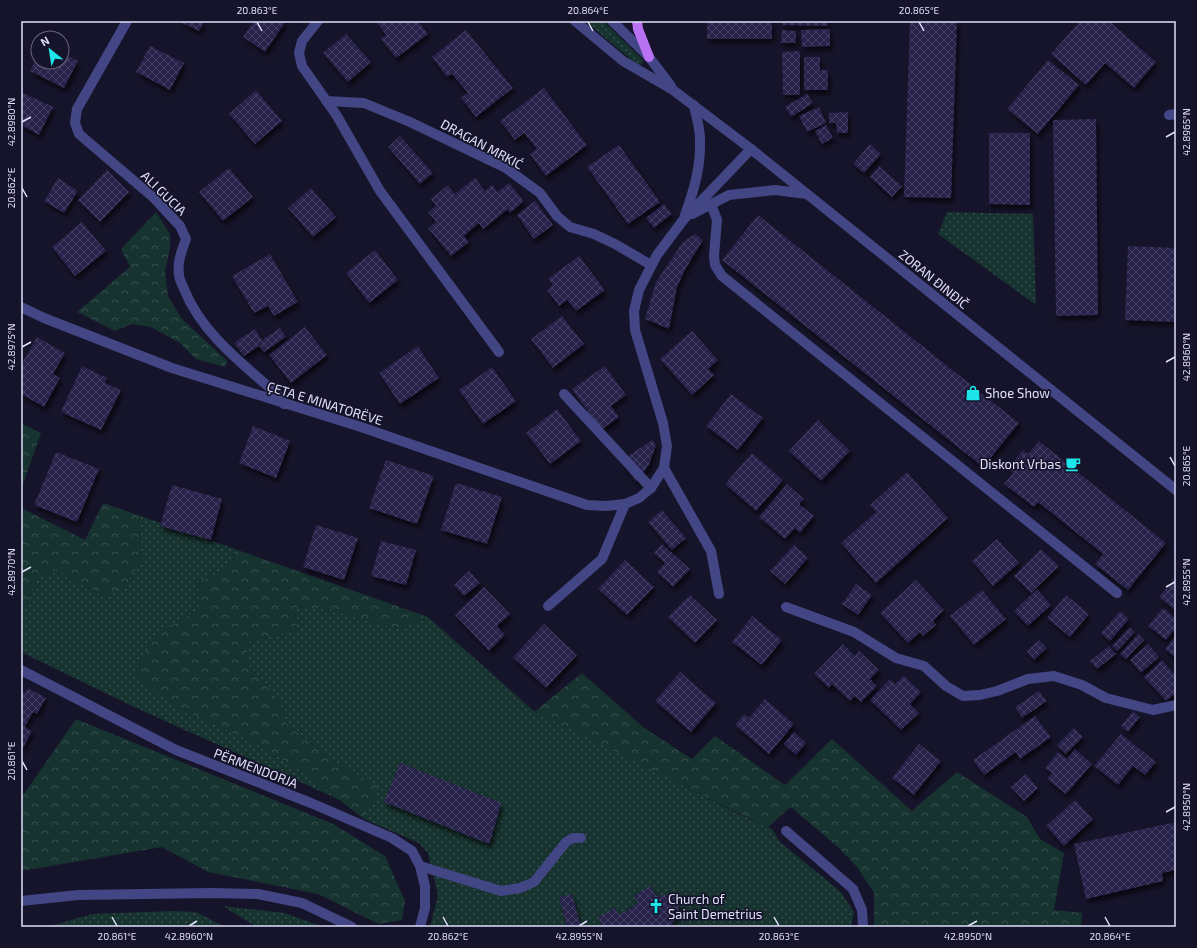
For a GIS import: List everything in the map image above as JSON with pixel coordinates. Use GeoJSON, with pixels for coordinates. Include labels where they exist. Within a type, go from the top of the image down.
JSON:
{"type":"FeatureCollection","features":[{"type":"Feature","properties":{"kind":"main road"},"geometry":{"type":"LineString","coordinates":[[636,21],[649,57]]}},
{"type":"Feature","properties":{"kind":"street","name":"ALI GUCIA"},"geometry":{"type":"LineString","coordinates":[[127,21],[77,109],[75,123],[79,134],[154,198],[180,226],[186,239],[180,254],[178,275],[190,303],[204,324],[220,343],[278,395],[284,404]]}},
{"type":"Feature","properties":{"kind":"street"},"geometry":{"type":"LineString","coordinates":[[318,21],[302,41],[299,52],[302,66],[337,116],[380,191],[499,352]]}},
{"type":"Feature","properties":{"kind":"street","name":"ZORAN ĐINĐIČ"},"geometry":{"type":"LineString","coordinates":[[575,21],[623,61],[673,90],[751,149],[1176,490]]}},
{"type":"Feature","properties":{"kind":"street","name":"ZORAN ĐINĐIČ"},"geometry":{"type":"LineString","coordinates":[[612,21],[649,57],[673,90]]}},
{"type":"Feature","properties":{"kind":"street","name":"DRAGAN MRKIĆ"},"geometry":{"type":"LineString","coordinates":[[326,101],[364,103],[410,122],[506,168],[540,193],[558,216],[570,227],[594,234],[615,244],[651,266]]}},
{"type":"Feature","properties":{"kind":"street","name":"ÇETA E MINATORËVE"},"geometry":{"type":"LineString","coordinates":[[684,219],[695,185],[699,163],[700,138],[694,105]]}},
{"type":"Feature","properties":{"kind":"street","name":"ÇETA E MINATORËVE"},"geometry":{"type":"LineString","coordinates":[[21,307],[44,318],[172,368],[360,427],[587,505],[606,506],[625,504],[639,498],[651,488],[664,468],[667,446],[663,423],[635,330],[634,311],[639,290],[657,255],[684,219],[751,149]]}},
{"type":"Feature","properties":{"kind":"street","name":"ÇETA E MINATORËVE"},"geometry":{"type":"LineString","coordinates":[[684,219],[729,195],[775,190],[808,195]]}},
{"type":"Feature","properties":{"kind":"street"},"geometry":{"type":"LineString","coordinates":[[711,204],[717,220],[714,256],[715,264],[722,276],[1117,593]]}},
{"type":"Feature","properties":{"kind":"street"},"geometry":{"type":"LineString","coordinates":[[564,394],[651,488]]}},
{"type":"Feature","properties":{"kind":"street"},"geometry":{"type":"LineString","coordinates":[[664,468],[711,551],[719,594]]}},
{"type":"Feature","properties":{"kind":"street"},"geometry":{"type":"LineString","coordinates":[[548,606],[602,559],[625,504]]}},
{"type":"Feature","properties":{"kind":"street"},"geometry":{"type":"LineString","coordinates":[[786,607],[854,632],[896,658],[924,666],[946,686],[963,696],[980,695],[1028,679],[1054,676],[1082,685],[1106,698],[1154,710],[1176,705]]}},
{"type":"Feature","properties":{"kind":"street","name":"PËRMENDORJA"},"geometry":{"type":"LineString","coordinates":[[21,670],[176,750],[311,803],[392,838],[412,851],[420,866],[425,886],[425,908],[420,927]]}},
{"type":"Feature","properties":{"kind":"street"},"geometry":{"type":"LineString","coordinates":[[786,831],[853,889],[862,910],[862,927]]}},
{"type":"Feature","properties":{"kind":"street"},"geometry":{"type":"LineString","coordinates":[[420,866],[501,891],[520,888],[534,882],[566,842],[573,838],[580,838]]}},
{"type":"Feature","properties":{"kind":"street"},"geometry":{"type":"LineString","coordinates":[[21,901],[78,895],[211,893],[258,894],[302,903],[352,927]]}},
{"type":"Feature","properties":{"kind":"green space"},"geometry":{"type":"Polygon","coordinates":[[[585,21],[603,21],[644,61],[639,66],[585,21]]]}},
{"type":"Feature","properties":{"kind":"green space"},"geometry":{"type":"Polygon","coordinates":[[[156,212],[170,234],[170,248],[165,271],[168,296],[182,319],[227,361],[225,367],[196,359],[180,343],[151,327],[132,324],[115,331],[77,312],[130,267],[121,249],[156,212]]]}},
{"type":"Feature","properties":{"kind":"green space"},"geometry":{"type":"Polygon","coordinates":[[[947,212],[1033,214],[1036,305],[938,234],[947,212]]]}},
{"type":"Feature","properties":{"kind":"green space"},"geometry":{"type":"Polygon","coordinates":[[[21,423],[41,433],[21,490],[21,423]]]}},
{"type":"Feature","properties":{"kind":"green space"},"geometry":{"type":"Polygon","coordinates":[[[103,503],[138,515],[142,560],[125,586],[104,597],[55,570],[38,578],[26,604],[21,606],[21,508],[85,540],[103,503]]]}},
{"type":"Feature","properties":{"kind":"green space"},"geometry":{"type":"Polygon","coordinates":[[[138,515],[235,549],[227,569],[198,582],[200,608],[155,636],[175,707],[262,746],[308,776],[340,800],[132,706],[21,652],[21,606],[26,604],[38,578],[55,570],[104,597],[142,560],[138,515]]]}},
{"type":"Feature","properties":{"kind":"green space"},"geometry":{"type":"Polygon","coordinates":[[[235,549],[428,617],[398,629],[327,609],[294,607],[298,630],[250,641],[245,661],[280,702],[287,724],[332,760],[380,787],[364,819],[308,776],[262,746],[175,707],[133,675],[155,636],[200,608],[198,582],[227,569],[235,549]]]}},
{"type":"Feature","properties":{"kind":"green space"},"geometry":{"type":"Polygon","coordinates":[[[294,607],[327,609],[398,629],[428,617],[535,712],[582,734],[732,811],[772,829],[780,842],[841,892],[854,912],[851,927],[430,927],[438,895],[428,853],[419,843],[364,819],[379,787],[332,760],[287,724],[280,702],[245,661],[250,641],[298,630],[294,607]]]}},
{"type":"Feature","properties":{"kind":"green space"},"geometry":{"type":"Polygon","coordinates":[[[582,673],[643,727],[692,759],[715,736],[785,785],[832,739],[912,811],[957,772],[1027,817],[1040,839],[1064,853],[1054,910],[1082,913],[1081,927],[874,927],[874,893],[857,867],[839,848],[791,807],[768,827],[534,712],[582,673]]]}},
{"type":"Feature","properties":{"kind":"green space"},"geometry":{"type":"Polygon","coordinates":[[[76,719],[333,824],[385,856],[405,901],[402,920],[379,924],[318,894],[208,872],[162,847],[21,871],[21,795],[24,794],[76,719]]]}},
{"type":"Feature","properties":{"kind":"green space"},"geometry":{"type":"Polygon","coordinates":[[[223,906],[285,913],[323,927],[257,927],[223,906]]]}},
{"type":"Feature","properties":{"kind":"green space"},"geometry":{"type":"Polygon","coordinates":[[[173,911],[196,912],[225,927],[47,927],[92,914],[173,911]]]}},
{"type":"Feature","properties":{"kind":"building"},"geometry":{"type":"Polygon","coordinates":[[[178,21],[205,21],[199,31],[178,21]]]}},
{"type":"Feature","properties":{"kind":"building"},"geometry":{"type":"Polygon","coordinates":[[[254,21],[286,21],[265,52],[243,37],[254,21]]]}},
{"type":"Feature","properties":{"kind":"building"},"geometry":{"type":"Polygon","coordinates":[[[376,21],[418,21],[428,34],[396,58],[381,39],[386,35],[376,21]]]}},
{"type":"Feature","properties":{"kind":"building"},"geometry":{"type":"Polygon","coordinates":[[[707,21],[772,21],[772,39],[707,39],[707,21]]]}},
{"type":"Feature","properties":{"kind":"building"},"geometry":{"type":"Polygon","coordinates":[[[783,21],[828,21],[828,26],[783,25],[783,21]]]}},
{"type":"Feature","properties":{"kind":"building"},"geometry":{"type":"Polygon","coordinates":[[[910,21],[957,21],[951,198],[904,197],[910,21]]]}},
{"type":"Feature","properties":{"kind":"building"},"geometry":{"type":"Polygon","coordinates":[[[1080,21],[1109,21],[1156,62],[1134,88],[1105,63],[1086,85],[1051,54],[1080,21]]]}},
{"type":"Feature","properties":{"kind":"building"},"geometry":{"type":"Polygon","coordinates":[[[830,29],[830,46],[802,47],[801,30],[830,29]]]}},
{"type":"Feature","properties":{"kind":"building"},"geometry":{"type":"Polygon","coordinates":[[[466,30],[513,88],[476,117],[461,98],[468,93],[452,74],[447,77],[432,57],[466,30]]]}},
{"type":"Feature","properties":{"kind":"building"},"geometry":{"type":"Polygon","coordinates":[[[782,30],[796,31],[796,43],[781,43],[782,30]]]}},
{"type":"Feature","properties":{"kind":"building"},"geometry":{"type":"Polygon","coordinates":[[[346,34],[371,62],[348,82],[323,53],[346,34]]]}},
{"type":"Feature","properties":{"kind":"building"},"geometry":{"type":"Polygon","coordinates":[[[150,46],[184,63],[170,90],[136,72],[150,46]]]}},
{"type":"Feature","properties":{"kind":"building"},"geometry":{"type":"Polygon","coordinates":[[[800,51],[800,95],[783,95],[782,52],[800,51]]]}},
{"type":"Feature","properties":{"kind":"building"},"geometry":{"type":"Polygon","coordinates":[[[70,57],[78,61],[64,88],[30,71],[70,70],[70,57]]]}},
{"type":"Feature","properties":{"kind":"building"},"geometry":{"type":"Polygon","coordinates":[[[804,57],[820,57],[820,70],[828,70],[828,90],[804,90],[804,57]]]}},
{"type":"Feature","properties":{"kind":"building"},"geometry":{"type":"Polygon","coordinates":[[[1048,60],[1079,85],[1038,134],[1007,109],[1048,60]]]}},
{"type":"Feature","properties":{"kind":"building"},"geometry":{"type":"Polygon","coordinates":[[[544,88],[587,145],[546,176],[530,154],[537,149],[524,133],[515,140],[500,121],[544,88]]]}},
{"type":"Feature","properties":{"kind":"building"},"geometry":{"type":"Polygon","coordinates":[[[256,90],[282,121],[255,144],[229,114],[256,90]]]}},
{"type":"Feature","properties":{"kind":"building"},"geometry":{"type":"Polygon","coordinates":[[[21,92],[53,107],[39,135],[21,125],[21,92]]]}},
{"type":"Feature","properties":{"kind":"building"},"geometry":{"type":"Polygon","coordinates":[[[807,94],[813,103],[791,117],[785,107],[807,94]]]}},
{"type":"Feature","properties":{"kind":"building"},"geometry":{"type":"Polygon","coordinates":[[[819,107],[826,123],[807,132],[799,116],[819,107]]]}},
{"type":"Feature","properties":{"kind":"building"},"geometry":{"type":"Polygon","coordinates":[[[848,112],[848,133],[837,133],[836,123],[829,123],[829,113],[848,112]]]}},
{"type":"Feature","properties":{"kind":"building"},"geometry":{"type":"Polygon","coordinates":[[[1096,119],[1098,315],[1056,316],[1053,120],[1096,119]]]}},
{"type":"Feature","properties":{"kind":"building"},"geometry":{"type":"Polygon","coordinates":[[[826,125],[833,138],[822,144],[815,131],[826,125]]]}},
{"type":"Feature","properties":{"kind":"building"},"geometry":{"type":"Polygon","coordinates":[[[989,133],[1030,133],[1030,205],[989,204],[989,133]]]}},
{"type":"Feature","properties":{"kind":"building"},"geometry":{"type":"Polygon","coordinates":[[[400,136],[433,173],[420,184],[388,147],[400,136]]]}},
{"type":"Feature","properties":{"kind":"building"},"geometry":{"type":"Polygon","coordinates":[[[870,144],[881,154],[864,173],[853,164],[870,144]]]}},
{"type":"Feature","properties":{"kind":"building"},"geometry":{"type":"Polygon","coordinates":[[[619,145],[660,202],[628,224],[587,167],[619,145]]]}},
{"type":"Feature","properties":{"kind":"building"},"geometry":{"type":"Polygon","coordinates":[[[879,166],[902,186],[892,197],[870,177],[879,166]]]}},
{"type":"Feature","properties":{"kind":"building"},"geometry":{"type":"Polygon","coordinates":[[[229,168],[253,197],[223,221],[199,192],[229,168]]]}},
{"type":"Feature","properties":{"kind":"building"},"geometry":{"type":"Polygon","coordinates":[[[107,170],[129,192],[100,222],[78,200],[107,170]]]}},
{"type":"Feature","properties":{"kind":"building"},"geometry":{"type":"Polygon","coordinates":[[[58,178],[78,191],[64,213],[44,201],[58,178]]]}},
{"type":"Feature","properties":{"kind":"building"},"geometry":{"type":"Polygon","coordinates":[[[475,178],[485,191],[492,185],[497,192],[509,183],[524,201],[510,213],[508,209],[483,229],[479,223],[464,236],[469,242],[451,256],[428,228],[436,222],[428,212],[436,206],[431,199],[448,185],[455,194],[475,178]]]}},
{"type":"Feature","properties":{"kind":"building"},"geometry":{"type":"Polygon","coordinates":[[[311,188],[336,217],[313,237],[288,208],[311,188]]]}},
{"type":"Feature","properties":{"kind":"building"},"geometry":{"type":"Polygon","coordinates":[[[535,201],[553,225],[534,239],[517,215],[535,201]]]}},
{"type":"Feature","properties":{"kind":"building"},"geometry":{"type":"Polygon","coordinates":[[[664,204],[672,214],[654,228],[646,218],[664,204]]]}},
{"type":"Feature","properties":{"kind":"building"},"geometry":{"type":"Polygon","coordinates":[[[758,215],[1019,423],[983,467],[722,260],[758,215]]]}},
{"type":"Feature","properties":{"kind":"building"},"geometry":{"type":"Polygon","coordinates":[[[82,222],[106,251],[75,276],[52,247],[82,222]]]}},
{"type":"Feature","properties":{"kind":"building"},"geometry":{"type":"Polygon","coordinates":[[[695,234],[703,240],[685,270],[677,287],[669,329],[645,319],[656,282],[683,242],[695,234]]]}},
{"type":"Feature","properties":{"kind":"building"},"geometry":{"type":"Polygon","coordinates":[[[1128,246],[1176,248],[1175,322],[1125,320],[1128,246]]]}},
{"type":"Feature","properties":{"kind":"building"},"geometry":{"type":"Polygon","coordinates":[[[375,250],[398,280],[369,303],[346,273],[375,250]]]}},
{"type":"Feature","properties":{"kind":"building"},"geometry":{"type":"Polygon","coordinates":[[[270,254],[298,302],[274,316],[268,306],[254,313],[232,276],[270,254]]]}},
{"type":"Feature","properties":{"kind":"building"},"geometry":{"type":"Polygon","coordinates":[[[579,256],[605,290],[576,311],[567,300],[559,306],[547,290],[553,285],[548,279],[579,256]]]}},
{"type":"Feature","properties":{"kind":"building"},"geometry":{"type":"Polygon","coordinates":[[[562,316],[584,344],[553,368],[531,339],[562,316]]]}},
{"type":"Feature","properties":{"kind":"building"},"geometry":{"type":"Polygon","coordinates":[[[305,327],[327,355],[291,383],[269,355],[305,327]]]}},
{"type":"Feature","properties":{"kind":"building"},"geometry":{"type":"Polygon","coordinates":[[[280,328],[286,337],[264,352],[259,346],[244,356],[234,343],[255,329],[262,340],[280,328]]]}},
{"type":"Feature","properties":{"kind":"building"},"geometry":{"type":"Polygon","coordinates":[[[692,331],[718,360],[708,369],[714,375],[692,395],[660,359],[692,331]]]}},
{"type":"Feature","properties":{"kind":"building"},"geometry":{"type":"Polygon","coordinates":[[[37,337],[65,353],[53,374],[60,378],[44,407],[21,394],[21,365],[37,337]]]}},
{"type":"Feature","properties":{"kind":"building"},"geometry":{"type":"Polygon","coordinates":[[[418,346],[439,378],[400,404],[379,373],[418,346]]]}},
{"type":"Feature","properties":{"kind":"building"},"geometry":{"type":"Polygon","coordinates":[[[82,366],[107,378],[105,383],[121,390],[101,430],[61,412],[82,366]]]}},
{"type":"Feature","properties":{"kind":"building"},"geometry":{"type":"Polygon","coordinates":[[[605,366],[626,395],[611,406],[619,417],[601,430],[572,389],[605,366]]]}},
{"type":"Feature","properties":{"kind":"building"},"geometry":{"type":"Polygon","coordinates":[[[492,367],[516,401],[483,424],[459,390],[492,367]]]}},
{"type":"Feature","properties":{"kind":"building"},"geometry":{"type":"Polygon","coordinates":[[[731,394],[763,418],[738,450],[706,426],[731,394]]]}},
{"type":"Feature","properties":{"kind":"building"},"geometry":{"type":"Polygon","coordinates":[[[557,409],[581,441],[550,464],[526,433],[557,409]]]}},
{"type":"Feature","properties":{"kind":"building"},"geometry":{"type":"Polygon","coordinates":[[[818,420],[850,451],[821,481],[789,451],[818,420]]]}},
{"type":"Feature","properties":{"kind":"building"},"geometry":{"type":"Polygon","coordinates":[[[253,426],[290,441],[276,478],[239,463],[253,426]]]}},
{"type":"Feature","properties":{"kind":"building"},"geometry":{"type":"Polygon","coordinates":[[[652,440],[656,445],[649,465],[636,482],[621,461],[652,440]]]}},
{"type":"Feature","properties":{"kind":"building"},"geometry":{"type":"Polygon","coordinates":[[[1039,441],[1166,543],[1128,590],[1095,564],[1103,554],[1038,502],[1034,507],[1004,484],[1013,473],[1008,469],[1023,450],[1028,454],[1039,441]]]}},
{"type":"Feature","properties":{"kind":"building"},"geometry":{"type":"Polygon","coordinates":[[[56,452],[99,469],[77,522],[34,505],[56,452]]]}},
{"type":"Feature","properties":{"kind":"building"},"geometry":{"type":"Polygon","coordinates":[[[752,453],[783,480],[756,511],[725,484],[752,453]]]}},
{"type":"Feature","properties":{"kind":"building"},"geometry":{"type":"Polygon","coordinates":[[[386,460],[434,476],[417,524],[369,508],[386,460]]]}},
{"type":"Feature","properties":{"kind":"building"},"geometry":{"type":"Polygon","coordinates":[[[907,472],[948,518],[876,583],[841,543],[876,512],[870,505],[907,472]]]}},
{"type":"Feature","properties":{"kind":"building"},"geometry":{"type":"Polygon","coordinates":[[[456,483],[502,497],[487,544],[441,530],[456,483]]]}},
{"type":"Feature","properties":{"kind":"building"},"geometry":{"type":"Polygon","coordinates":[[[787,484],[804,499],[799,504],[814,516],[800,533],[795,528],[785,539],[759,517],[787,484]]]}},
{"type":"Feature","properties":{"kind":"building"},"geometry":{"type":"Polygon","coordinates":[[[172,485],[222,499],[211,540],[160,526],[172,485]]]}},
{"type":"Feature","properties":{"kind":"building"},"geometry":{"type":"Polygon","coordinates":[[[662,510],[686,538],[672,550],[648,522],[662,510]]]}},
{"type":"Feature","properties":{"kind":"building"},"geometry":{"type":"Polygon","coordinates":[[[316,525],[358,538],[344,580],[303,567],[316,525]]]}},
{"type":"Feature","properties":{"kind":"building"},"geometry":{"type":"Polygon","coordinates":[[[997,539],[1019,563],[993,586],[972,561],[997,539]]]}},
{"type":"Feature","properties":{"kind":"building"},"geometry":{"type":"Polygon","coordinates":[[[381,541],[416,550],[406,585],[371,576],[381,541]]]}},
{"type":"Feature","properties":{"kind":"building"},"geometry":{"type":"Polygon","coordinates":[[[662,544],[690,569],[673,587],[657,572],[665,563],[654,553],[662,544]]]}},
{"type":"Feature","properties":{"kind":"building"},"geometry":{"type":"Polygon","coordinates":[[[794,545],[808,558],[785,584],[770,571],[794,545]]]}},
{"type":"Feature","properties":{"kind":"building"},"geometry":{"type":"Polygon","coordinates":[[[1041,549],[1059,566],[1031,593],[1014,576],[1041,549]]]}},
{"type":"Feature","properties":{"kind":"building"},"geometry":{"type":"Polygon","coordinates":[[[625,560],[654,587],[627,615],[598,589],[625,560]]]}},
{"type":"Feature","properties":{"kind":"building"},"geometry":{"type":"Polygon","coordinates":[[[469,571],[480,583],[464,596],[454,585],[469,571]]]}},
{"type":"Feature","properties":{"kind":"building"},"geometry":{"type":"Polygon","coordinates":[[[1176,576],[1176,611],[1159,597],[1176,576]]]}},
{"type":"Feature","properties":{"kind":"building"},"geometry":{"type":"Polygon","coordinates":[[[916,580],[944,610],[933,621],[936,625],[923,636],[920,632],[908,643],[880,613],[916,580]]]}},
{"type":"Feature","properties":{"kind":"building"},"geometry":{"type":"Polygon","coordinates":[[[856,584],[872,595],[858,615],[842,604],[856,584]]]}},
{"type":"Feature","properties":{"kind":"building"},"geometry":{"type":"Polygon","coordinates":[[[484,587],[510,614],[497,626],[505,635],[489,651],[455,615],[484,587]]]}},
{"type":"Feature","properties":{"kind":"building"},"geometry":{"type":"Polygon","coordinates":[[[1037,589],[1051,605],[1028,626],[1014,611],[1037,589]]]}},
{"type":"Feature","properties":{"kind":"building"},"geometry":{"type":"Polygon","coordinates":[[[982,590],[1006,619],[974,645],[950,616],[982,590]]]}},
{"type":"Feature","properties":{"kind":"building"},"geometry":{"type":"Polygon","coordinates":[[[690,595],[717,620],[695,643],[668,617],[690,595]]]}},
{"type":"Feature","properties":{"kind":"building"},"geometry":{"type":"Polygon","coordinates":[[[1066,595],[1089,614],[1070,637],[1047,618],[1066,595]]]}},
{"type":"Feature","properties":{"kind":"building"},"geometry":{"type":"Polygon","coordinates":[[[1163,608],[1176,619],[1176,628],[1166,640],[1148,626],[1163,608]]]}},
{"type":"Feature","properties":{"kind":"building"},"geometry":{"type":"Polygon","coordinates":[[[1120,611],[1129,619],[1110,641],[1101,633],[1120,611]]]}},
{"type":"Feature","properties":{"kind":"building"},"geometry":{"type":"Polygon","coordinates":[[[752,616],[782,640],[762,665],[732,642],[752,616]]]}},
{"type":"Feature","properties":{"kind":"building"},"geometry":{"type":"Polygon","coordinates":[[[544,624],[577,655],[546,688],[513,657],[544,624]]]}},
{"type":"Feature","properties":{"kind":"building"},"geometry":{"type":"Polygon","coordinates":[[[1130,627],[1135,632],[1117,651],[1112,646],[1130,627]]]}},
{"type":"Feature","properties":{"kind":"building"},"geometry":{"type":"Polygon","coordinates":[[[1138,634],[1144,640],[1126,659],[1120,654],[1138,634]]]}},
{"type":"Feature","properties":{"kind":"building"},"geometry":{"type":"Polygon","coordinates":[[[1176,635],[1176,658],[1165,649],[1176,635]]]}},
{"type":"Feature","properties":{"kind":"building"},"geometry":{"type":"Polygon","coordinates":[[[1039,640],[1047,648],[1034,660],[1027,651],[1039,640]]]}},
{"type":"Feature","properties":{"kind":"building"},"geometry":{"type":"Polygon","coordinates":[[[843,644],[855,656],[859,651],[879,670],[870,679],[877,686],[861,702],[855,696],[850,701],[832,684],[829,688],[814,674],[843,644]]]}},
{"type":"Feature","properties":{"kind":"building"},"geometry":{"type":"Polygon","coordinates":[[[1148,644],[1159,657],[1141,673],[1130,660],[1148,644]]]}},
{"type":"Feature","properties":{"kind":"building"},"geometry":{"type":"Polygon","coordinates":[[[1109,646],[1116,654],[1097,669],[1090,661],[1109,646]]]}},
{"type":"Feature","properties":{"kind":"building"},"geometry":{"type":"Polygon","coordinates":[[[1162,660],[1176,676],[1176,693],[1166,701],[1144,677],[1162,660]]]}},
{"type":"Feature","properties":{"kind":"building"},"geometry":{"type":"Polygon","coordinates":[[[680,672],[716,703],[691,732],[655,701],[680,672]]]}},
{"type":"Feature","properties":{"kind":"building"},"geometry":{"type":"Polygon","coordinates":[[[904,676],[921,692],[910,704],[919,713],[901,730],[870,700],[890,679],[895,684],[904,676]]]}},
{"type":"Feature","properties":{"kind":"building"},"geometry":{"type":"Polygon","coordinates":[[[28,688],[46,698],[37,714],[33,712],[25,727],[32,731],[21,752],[21,691],[25,693],[28,688]]]}},
{"type":"Feature","properties":{"kind":"building"},"geometry":{"type":"Polygon","coordinates":[[[1039,691],[1047,701],[1022,718],[1015,707],[1039,691]]]}},
{"type":"Feature","properties":{"kind":"building"},"geometry":{"type":"Polygon","coordinates":[[[765,699],[794,724],[769,754],[735,725],[744,714],[749,718],[765,699]]]}},
{"type":"Feature","properties":{"kind":"building"},"geometry":{"type":"Polygon","coordinates":[[[1133,711],[1140,717],[1128,732],[1121,726],[1133,711]]]}},
{"type":"Feature","properties":{"kind":"building"},"geometry":{"type":"Polygon","coordinates":[[[1035,716],[1051,737],[1020,759],[1016,752],[984,775],[973,760],[1035,716]]]}},
{"type":"Feature","properties":{"kind":"building"},"geometry":{"type":"Polygon","coordinates":[[[1074,728],[1083,737],[1066,754],[1057,745],[1074,728]]]}},
{"type":"Feature","properties":{"kind":"building"},"geometry":{"type":"Polygon","coordinates":[[[794,732],[806,743],[796,755],[784,744],[794,732]]]}},
{"type":"Feature","properties":{"kind":"building"},"geometry":{"type":"Polygon","coordinates":[[[1121,734],[1156,762],[1145,775],[1133,766],[1118,785],[1094,766],[1121,734]]]}},
{"type":"Feature","properties":{"kind":"building"},"geometry":{"type":"Polygon","coordinates":[[[919,744],[941,761],[914,795],[892,778],[919,744]]]}},
{"type":"Feature","properties":{"kind":"building"},"geometry":{"type":"Polygon","coordinates":[[[1075,749],[1092,764],[1066,794],[1047,779],[1052,773],[1045,768],[1058,752],[1067,759],[1075,749]]]}},
{"type":"Feature","properties":{"kind":"building"},"geometry":{"type":"Polygon","coordinates":[[[400,763],[501,803],[489,844],[384,802],[400,763]]]}},
{"type":"Feature","properties":{"kind":"building"},"geometry":{"type":"Polygon","coordinates":[[[1026,774],[1038,788],[1024,801],[1011,787],[1026,774]]]}},
{"type":"Feature","properties":{"kind":"building"},"geometry":{"type":"Polygon","coordinates":[[[1075,800],[1093,819],[1064,846],[1046,826],[1075,800]]]}},
{"type":"Feature","properties":{"kind":"building"},"geometry":{"type":"Polygon","coordinates":[[[1176,822],[1176,870],[1162,873],[1163,881],[1086,899],[1074,844],[1176,822]]]}},
{"type":"Feature","properties":{"kind":"building","name":"Church of Saint Demetrius"},"geometry":{"type":"Polygon","coordinates":[[[650,886],[656,896],[664,895],[674,897],[679,905],[679,915],[672,923],[674,927],[599,927],[602,925],[598,918],[615,907],[619,915],[638,903],[634,896],[650,886]]]}},
{"type":"Feature","properties":{"kind":"building"},"geometry":{"type":"Polygon","coordinates":[[[572,894],[581,927],[567,927],[559,897],[572,894]]]}},
{"type":"Feature","properties":{"kind":"place","name":"Shoe Show"},"geometry":{"type":"Point","coordinates":[973,393]}},
{"type":"Feature","properties":{"kind":"place","name":"Diskont Vrbas"},"geometry":{"type":"Point","coordinates":[1073,464]}},
{"type":"Feature","properties":{"kind":"place","name":"Church of Saint Demetrius"},"geometry":{"type":"Point","coordinates":[656,906]}}]}
